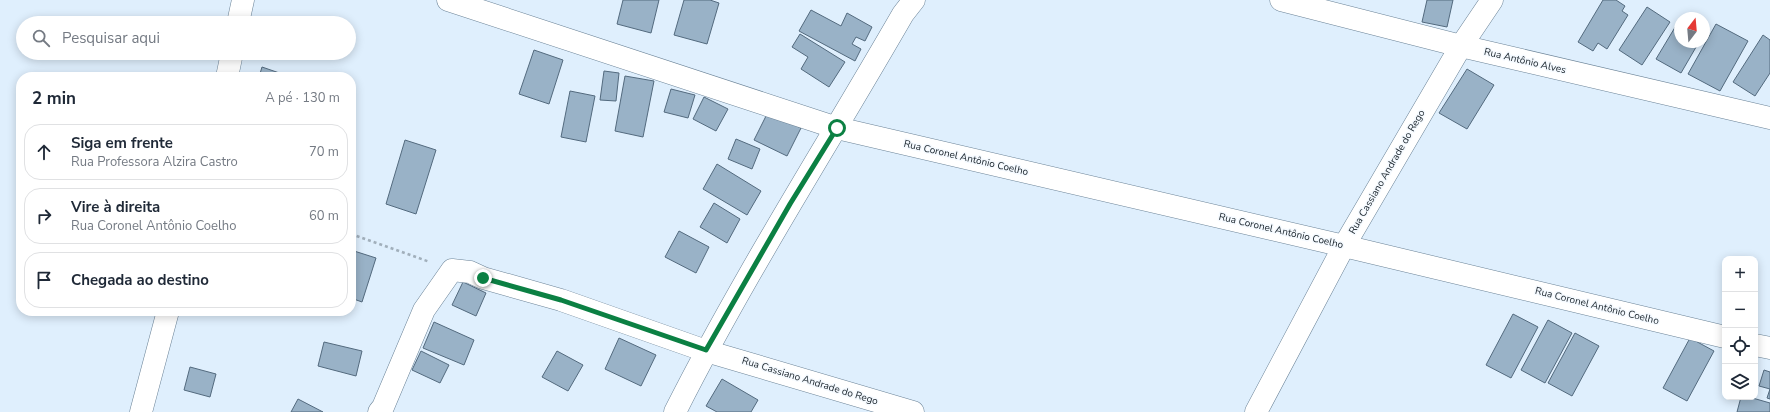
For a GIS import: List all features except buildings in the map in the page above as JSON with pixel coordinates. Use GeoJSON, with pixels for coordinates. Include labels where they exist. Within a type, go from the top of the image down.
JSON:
{"type":"FeatureCollection","features":[{"type":"Feature","properties":{"kind":"street"},"geometry":{"type":"LineString","coordinates":[[240,16],[243,0]]}},
{"type":"Feature","properties":{"kind":"street","name":"Rua Coronel Antônio Coelho"},"geometry":{"type":"LineString","coordinates":[[448,0],[837,128],[1344,246],[1722,336]]}},
{"type":"Feature","properties":{"kind":"street"},"geometry":{"type":"LineString","coordinates":[[675,412],[706,350],[790,204],[837,128],[903,14],[914,0]]}},
{"type":"Feature","properties":{"kind":"street","name":"Rua Antônio Alves"},"geometry":{"type":"LineString","coordinates":[[1281,0],[1461,46],[1770,118]]}},
{"type":"Feature","properties":{"kind":"street","name":"Rua Cassiano Andrade do Rego"},"geometry":{"type":"LineString","coordinates":[[1256,412],[1344,246],[1461,46],[1492,0]]}},
{"type":"Feature","properties":{"kind":"street"},"geometry":{"type":"LineString","coordinates":[[228,72],[231,60]]}},
{"type":"Feature","properties":{"kind":"street"},"geometry":{"type":"LineString","coordinates":[[379,412],[383,407],[424,310],[452,270],[470,272],[483,278],[561,300],[706,350]]}},
{"type":"Feature","properties":{"kind":"street"},"geometry":{"type":"LineString","coordinates":[[142,412],[167,316]]}},
{"type":"Feature","properties":{"kind":"street"},"geometry":{"type":"LineString","coordinates":[[1758,346],[1770,348]]}},
{"type":"Feature","properties":{"kind":"street","name":"Rua Cassiano Andrade do Rego"},"geometry":{"type":"LineString","coordinates":[[706,350],[913,412]]}},
{"type":"Feature","properties":{"kind":"path"},"geometry":{"type":"LineString","coordinates":[[356,236],[452,270]]}},
{"type":"Feature","properties":{"kind":"route"},"geometry":{"type":"LineString","coordinates":[[483,278],[561,300],[706,350],[790,204],[837,128]]}}]}
